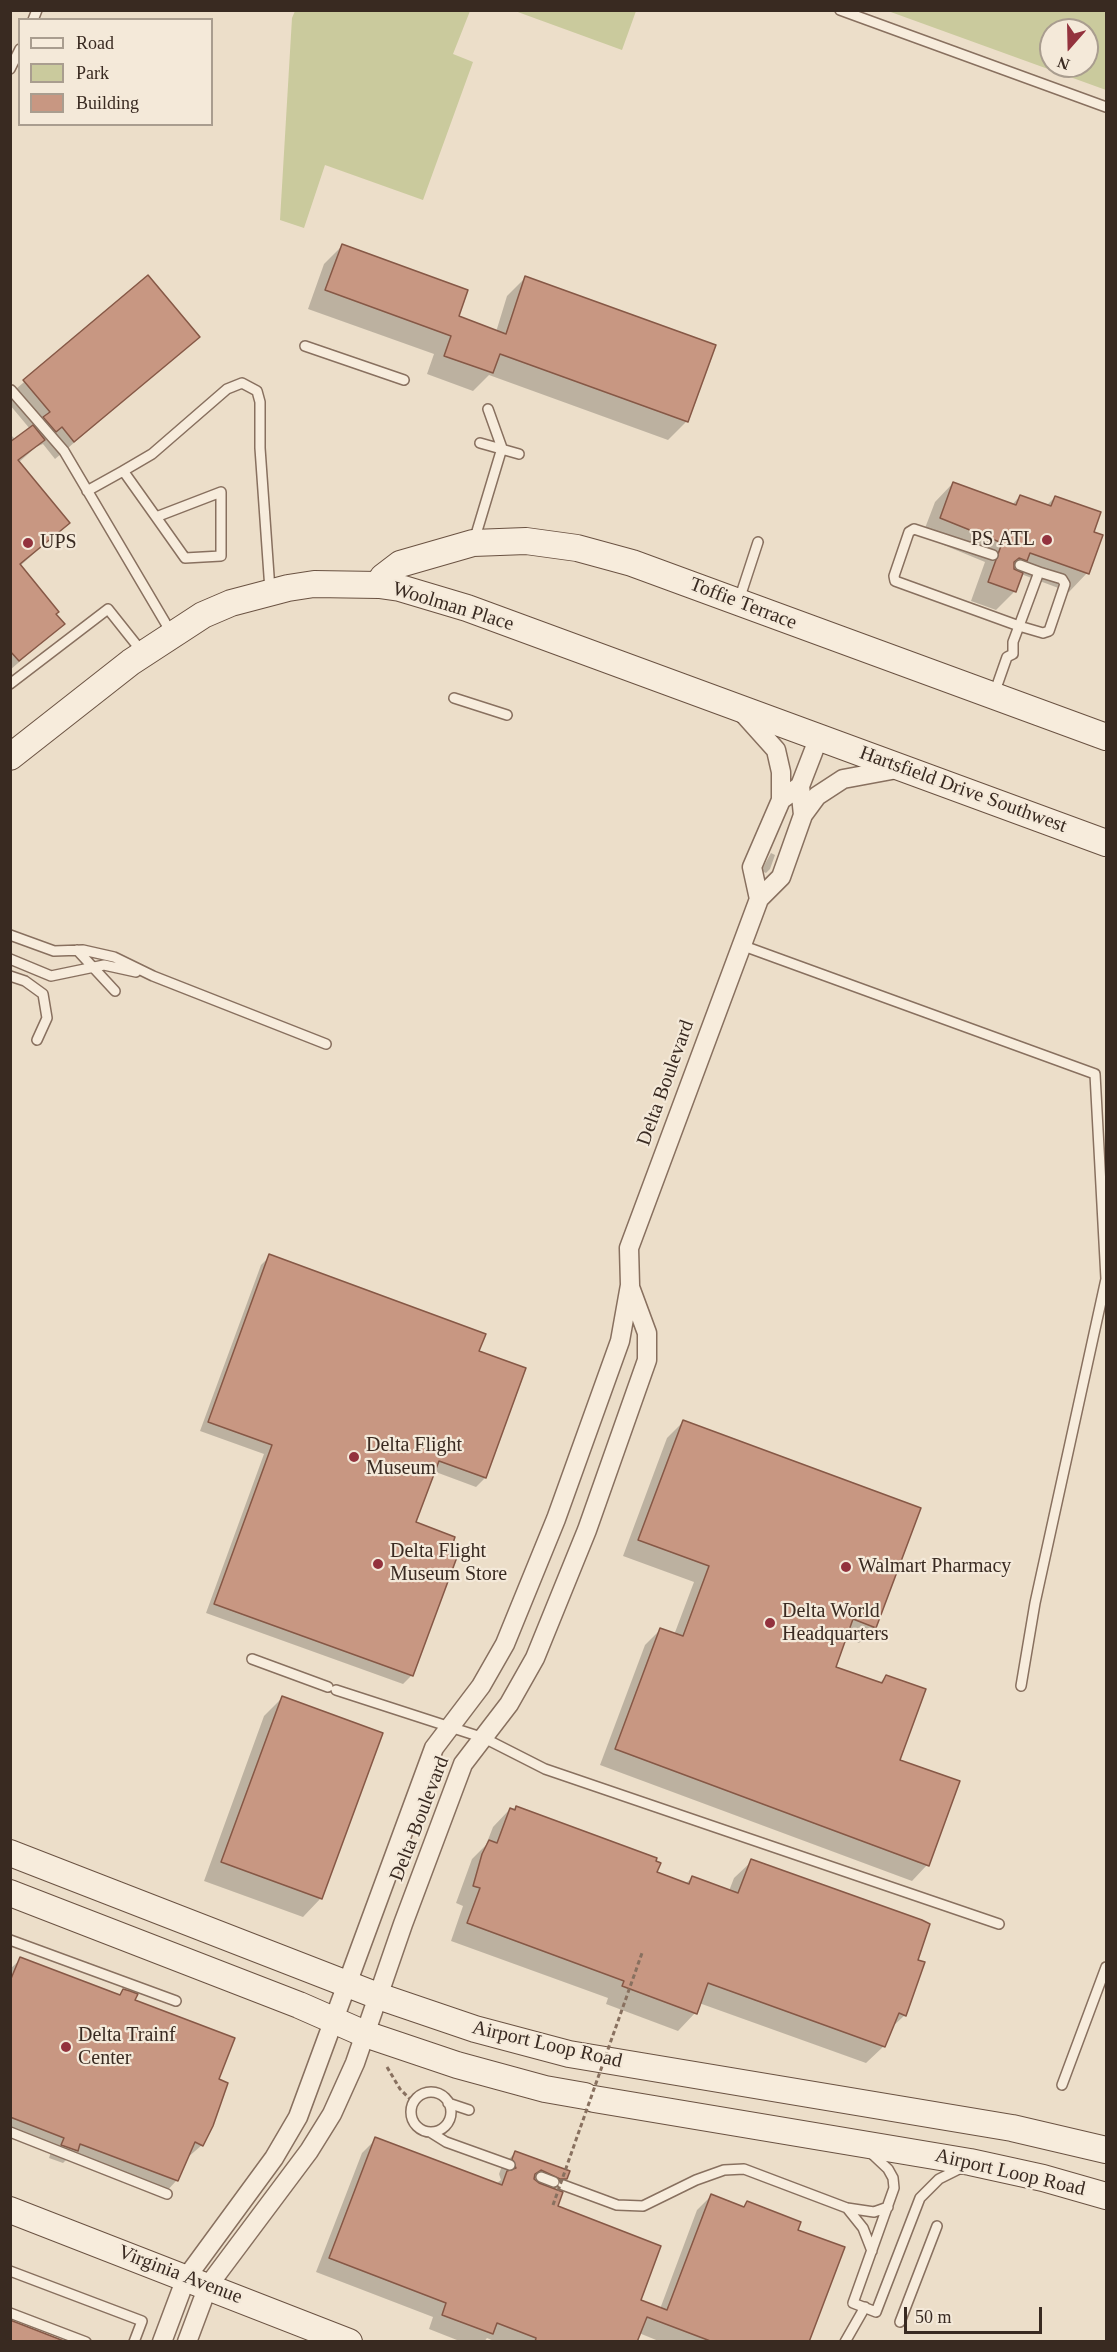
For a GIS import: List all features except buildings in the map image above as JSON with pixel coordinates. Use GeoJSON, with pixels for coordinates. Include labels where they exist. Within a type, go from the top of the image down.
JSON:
{"type":"FeatureCollection","features":[{"type":"Feature","properties":{"kind":"main road","name":"Toffie Terrace"},"geometry":{"type":"LineString","coordinates":[[380,585],[383,577],[400,564],[473,543],[526,541],[577,548],[632,563],[1107,737]]}},
{"type":"Feature","properties":{"kind":"main road","name":"Woolman Place"},"geometry":{"type":"LineString","coordinates":[[10,757],[143,653],[203,615],[231,603],[270,592],[314,584],[380,585],[400,588],[467,608],[819,737]]}},
{"type":"Feature","properties":{"kind":"main road","name":"Hartsfield Drive Southwest"},"geometry":{"type":"LineString","coordinates":[[819,737],[1107,843]]}},
{"type":"Feature","properties":{"kind":"main road","name":"Airport Loop Road"},"geometry":{"type":"LineString","coordinates":[[10,1853],[378,1996],[475,2029],[569,2054],[1012,2128],[1107,2150]]}},
{"type":"Feature","properties":{"kind":"main road","name":"Airport Loop Road"},"geometry":{"type":"LineString","coordinates":[[10,1893],[299,2005],[365,2034],[457,2065],[545,2089],[978,2163],[1107,2196]]}},
{"type":"Feature","properties":{"kind":"main road","name":"Virginia Avenue"},"geometry":{"type":"LineString","coordinates":[[10,2210],[339,2340]]}},
{"type":"Feature","properties":{"kind":"street"},"geometry":{"type":"LineString","coordinates":[[737,707],[776,750],[781,772],[782,800],[752,867],[759,898]]}},
{"type":"Feature","properties":{"kind":"street","name":"Delta Boulevard"},"geometry":{"type":"LineString","coordinates":[[197,2282],[298,2117],[434,1748],[481,1686],[505,1644],[544,1547],[620,1341],[630,1285],[629,1248],[759,898],[781,877],[803,814],[800,786],[819,737]]}},
{"type":"Feature","properties":{"kind":"street"},"geometry":{"type":"LineString","coordinates":[[803,814],[817,796],[843,779],[903,768]]}},
{"type":"Feature","properties":{"kind":"street"},"geometry":{"type":"LineString","coordinates":[[782,800],[800,786]]}},
{"type":"Feature","properties":{"kind":"street","name":"Delta Boulevard"},"geometry":{"type":"LineString","coordinates":[[197,2282],[309,2151],[332,2114],[355,2063],[463,1764],[509,1704],[535,1658],[587,1530],[647,1360],[647,1333],[630,1285]]}},
{"type":"Feature","properties":{"kind":"street"},"geometry":{"type":"LineString","coordinates":[[162,2342],[197,2282]]}},
{"type":"Feature","properties":{"kind":"street"},"geometry":{"type":"LineString","coordinates":[[187,2342],[197,2282]]}},
{"type":"Feature","properties":{"kind":"lane"},"geometry":{"type":"LineString","coordinates":[[840,10],[1107,107]]}},
{"type":"Feature","properties":{"kind":"lane"},"geometry":{"type":"LineString","coordinates":[[10,69],[18,53]]}},
{"type":"Feature","properties":{"kind":"lane"},"geometry":{"type":"LineString","coordinates":[[305,346],[404,380]]}},
{"type":"Feature","properties":{"kind":"lane"},"geometry":{"type":"LineString","coordinates":[[87,491],[152,454],[227,389],[242,383],[257,391],[260,402],[260,448],[270,592]]}},
{"type":"Feature","properties":{"kind":"lane"},"geometry":{"type":"LineString","coordinates":[[11,390],[64,451],[172,634]]}},
{"type":"Feature","properties":{"kind":"lane"},"geometry":{"type":"LineString","coordinates":[[473,543],[501,448],[488,409]]}},
{"type":"Feature","properties":{"kind":"lane"},"geometry":{"type":"LineString","coordinates":[[480,443],[519,454]]}},
{"type":"Feature","properties":{"kind":"lane"},"geometry":{"type":"LineString","coordinates":[[123,471],[185,558],[220,556],[221,492],[156,517]]}},
{"type":"Feature","properties":{"kind":"lane"},"geometry":{"type":"LineString","coordinates":[[993,555],[914,529],[909,532],[894,576],[895,580],[1019,626],[1037,632],[1049,631],[1065,584],[1062,579],[1020,565]]}},
{"type":"Feature","properties":{"kind":"lane"},"geometry":{"type":"LineString","coordinates":[[738,602],[758,542]]}},
{"type":"Feature","properties":{"kind":"lane"},"geometry":{"type":"LineString","coordinates":[[993,696],[1007,657],[1012,654],[1013,642],[1039,572]]}},
{"type":"Feature","properties":{"kind":"lane"},"geometry":{"type":"LineString","coordinates":[[10,684],[108,609],[143,653]]}},
{"type":"Feature","properties":{"kind":"lane"},"geometry":{"type":"LineString","coordinates":[[454,698],[507,715]]}},
{"type":"Feature","properties":{"kind":"lane"},"geometry":{"type":"LineString","coordinates":[[10,767],[36,737]]}},
{"type":"Feature","properties":{"kind":"lane"},"geometry":{"type":"LineString","coordinates":[[10,935],[54,951],[77,950],[114,957],[153,976],[326,1044]]}},
{"type":"Feature","properties":{"kind":"lane"},"geometry":{"type":"LineString","coordinates":[[741,945],[1095,1074],[1106,1279],[1035,1602],[1021,1686]]}},
{"type":"Feature","properties":{"kind":"lane"},"geometry":{"type":"LineString","coordinates":[[77,950],[91,968],[115,991]]}},
{"type":"Feature","properties":{"kind":"lane"},"geometry":{"type":"LineString","coordinates":[[10,959],[51,976],[104,964],[153,976]]}},
{"type":"Feature","properties":{"kind":"lane"},"geometry":{"type":"LineString","coordinates":[[10,976],[25,981],[43,994],[47,1018],[37,1040]]}},
{"type":"Feature","properties":{"kind":"lane"},"geometry":{"type":"LineString","coordinates":[[252,1659],[449,1729],[484,1738],[545,1769],[999,1924]]}},
{"type":"Feature","properties":{"kind":"lane"},"geometry":{"type":"LineString","coordinates":[[10,1940],[176,2001]]}},
{"type":"Feature","properties":{"kind":"lane"},"geometry":{"type":"LineString","coordinates":[[1062,2085],[1107,1966]]}},
{"type":"Feature","properties":{"kind":"lane"},"geometry":{"type":"LineString","coordinates":[[430,2132],[443,2128],[450,2116],[448,2103],[444,2097],[431,2092],[413,2102],[411,2116],[413,2122],[423,2131],[430,2132],[446,2142],[510,2165]]}},
{"type":"Feature","properties":{"kind":"lane"},"geometry":{"type":"LineString","coordinates":[[448,2103],[469,2110]]}},
{"type":"Feature","properties":{"kind":"lane"},"geometry":{"type":"LineString","coordinates":[[10,2132],[167,2194]]}},
{"type":"Feature","properties":{"kind":"lane"},"geometry":{"type":"LineString","coordinates":[[853,2142],[879,2159],[893,2178],[894,2188],[854,2303],[876,2312],[920,2198],[927,2188],[952,2171],[978,2163]]}},
{"type":"Feature","properties":{"kind":"lane"},"geometry":{"type":"LineString","coordinates":[[541,2177],[617,2205],[643,2206],[696,2180],[724,2170],[744,2169],[847,2208],[874,2212],[888,2207]]}},
{"type":"Feature","properties":{"kind":"lane"},"geometry":{"type":"LineString","coordinates":[[847,2208],[863,2229],[872,2251]]}},
{"type":"Feature","properties":{"kind":"lane"},"geometry":{"type":"LineString","coordinates":[[900,2322],[937,2226]]}},
{"type":"Feature","properties":{"kind":"lane"},"geometry":{"type":"LineString","coordinates":[[10,2271],[142,2321],[134,2342]]}},
{"type":"Feature","properties":{"kind":"lane"},"geometry":{"type":"LineString","coordinates":[[845,2342],[865,2307]]}},
{"type":"Feature","properties":{"kind":"lane"},"geometry":{"type":"LineString","coordinates":[[10,2313],[86,2342]]}},
{"type":"Feature","properties":{"kind":"path"},"geometry":{"type":"LineString","coordinates":[[553,2205],[642,1953]]}},
{"type":"Feature","properties":{"kind":"path"},"geometry":{"type":"LineString","coordinates":[[387,2067],[400,2089],[413,2102]]}},
{"type":"Feature","properties":{"kind":"green space"},"geometry":{"type":"Polygon","coordinates":[[[295,11],[470,11],[453,54],[473,62],[423,200],[325,165],[304,228],[280,220],[292,18],[295,11]]]}},
{"type":"Feature","properties":{"kind":"green space"},"geometry":{"type":"Polygon","coordinates":[[[515,11],[636,11],[622,50],[515,11]]]}},
{"type":"Feature","properties":{"kind":"green space"},"geometry":{"type":"Polygon","coordinates":[[[888,11],[1106,11],[1106,90],[1073,78],[1099,78],[1099,18],[1039,18],[1039,66],[888,11]]]}},
{"type":"Feature","properties":{"kind":"place","name":"PS ATL"},"geometry":{"type":"Point","coordinates":[1047,540]}},
{"type":"Feature","properties":{"kind":"place","name":"UPS"},"geometry":{"type":"Point","coordinates":[28,543]}},
{"type":"Feature","properties":{"kind":"place","name":"Delta Flight Museum"},"geometry":{"type":"Point","coordinates":[354,1457]}},
{"type":"Feature","properties":{"kind":"place","name":"Delta Flight Museum Store"},"geometry":{"type":"Point","coordinates":[378,1564]}},
{"type":"Feature","properties":{"kind":"place","name":"Walmart Pharmacy"},"geometry":{"type":"Point","coordinates":[846,1567]}},
{"type":"Feature","properties":{"kind":"place","name":"Delta World Headquarters"},"geometry":{"type":"Point","coordinates":[770,1623]}},
{"type":"Feature","properties":{"kind":"place","name":"Delta Trainf Center"},"geometry":{"type":"Point","coordinates":[66,2047]}}]}
